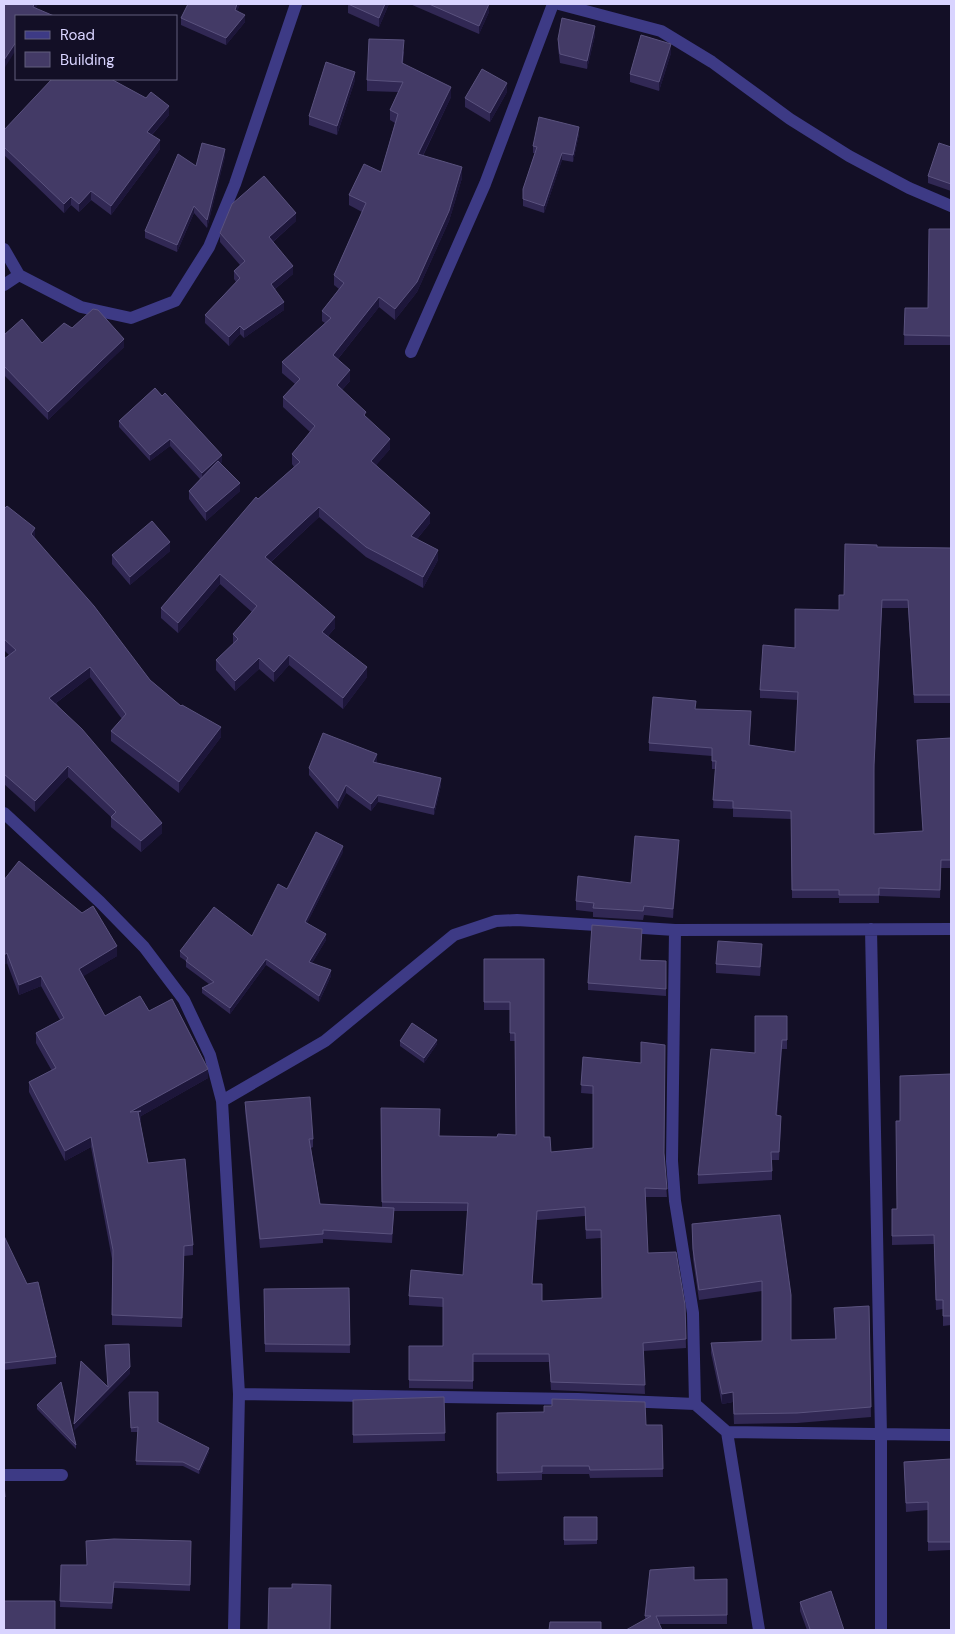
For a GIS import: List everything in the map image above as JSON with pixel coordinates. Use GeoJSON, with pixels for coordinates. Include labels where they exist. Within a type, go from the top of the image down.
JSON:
{"type":"FeatureCollection","features":[{"type":"Feature","properties":{"kind":"street"},"geometry":{"type":"LineString","coordinates":[[4,249],[19,275],[81,307],[131,318],[174,302],[209,247],[235,184],[296,4]]}},
{"type":"Feature","properties":{"kind":"street"},"geometry":{"type":"LineString","coordinates":[[411,352],[485,184],[554,4]]}},
{"type":"Feature","properties":{"kind":"street"},"geometry":{"type":"LineString","coordinates":[[558,4],[661,31],[712,62],[790,119],[850,156],[909,188],[951,206]]}},
{"type":"Feature","properties":{"kind":"street"},"geometry":{"type":"LineString","coordinates":[[4,284],[19,275]]}},
{"type":"Feature","properties":{"kind":"street"},"geometry":{"type":"LineString","coordinates":[[4,813],[100,902],[144,947],[184,1000],[210,1055],[222,1101],[239,1394],[234,1630]]}},
{"type":"Feature","properties":{"kind":"street"},"geometry":{"type":"LineString","coordinates":[[222,1101],[325,1041],[454,935],[475,926],[496,921],[517,920],[675,930],[951,929]]}},
{"type":"Feature","properties":{"kind":"street"},"geometry":{"type":"LineString","coordinates":[[871,929],[881,1435],[880,1630]]}},
{"type":"Feature","properties":{"kind":"street"},"geometry":{"type":"LineString","coordinates":[[675,930],[672,1161],[675,1202],[693,1313],[695,1404]]}},
{"type":"Feature","properties":{"kind":"street"},"geometry":{"type":"LineString","coordinates":[[239,1394],[578,1399],[695,1404],[727,1432],[759,1630]]}},
{"type":"Feature","properties":{"kind":"street"},"geometry":{"type":"LineString","coordinates":[[727,1432],[951,1435]]}},
{"type":"Feature","properties":{"kind":"street"},"geometry":{"type":"LineString","coordinates":[[4,1476],[62,1475]]}},
{"type":"Feature","properties":{"kind":"building"},"geometry":{"type":"Polygon","coordinates":[[[4,4],[34,4],[33,7],[52,15],[15,15],[15,44],[4,60],[4,4]]]}},
{"type":"Feature","properties":{"kind":"building"},"geometry":{"type":"Polygon","coordinates":[[[188,4],[237,4],[235,10],[245,15],[226,38],[181,18],[188,4]]]}},
{"type":"Feature","properties":{"kind":"building"},"geometry":{"type":"Polygon","coordinates":[[[348,4],[385,4],[379,18],[348,4]]]}},
{"type":"Feature","properties":{"kind":"building"},"geometry":{"type":"Polygon","coordinates":[[[429,4],[489,4],[479,26],[429,4]]]}},
{"type":"Feature","properties":{"kind":"building"},"geometry":{"type":"Polygon","coordinates":[[[562,18],[595,26],[587,61],[560,54],[558,39],[562,18]]]}},
{"type":"Feature","properties":{"kind":"building"},"geometry":{"type":"Polygon","coordinates":[[[641,35],[671,44],[659,82],[630,74],[641,35]]]}},
{"type":"Feature","properties":{"kind":"building"},"geometry":{"type":"Polygon","coordinates":[[[369,39],[404,40],[402,63],[451,87],[418,154],[462,167],[449,211],[417,282],[395,309],[379,297],[333,355],[350,370],[337,385],[366,412],[364,415],[390,439],[371,461],[430,513],[411,536],[438,550],[423,577],[366,547],[319,507],[265,557],[335,617],[322,632],[367,667],[343,698],[289,655],[274,672],[259,658],[235,681],[216,660],[238,639],[233,634],[257,606],[220,574],[178,623],[161,608],[256,497],[258,499],[300,462],[292,454],[315,426],[283,397],[300,379],[282,362],[331,318],[322,311],[344,283],[334,275],[366,203],[349,195],[364,164],[381,172],[398,114],[390,110],[403,82],[367,80],[369,39]]]}},
{"type":"Feature","properties":{"kind":"building"},"geometry":{"type":"Polygon","coordinates":[[[326,62],[355,72],[337,126],[309,116],[326,62]]]}},
{"type":"Feature","properties":{"kind":"building"},"geometry":{"type":"Polygon","coordinates":[[[482,69],[507,83],[490,113],[465,98],[482,69]]]}},
{"type":"Feature","properties":{"kind":"building"},"geometry":{"type":"Polygon","coordinates":[[[51,80],[113,80],[146,98],[151,92],[169,106],[147,132],[160,140],[111,206],[91,191],[79,204],[71,197],[64,204],[4,147],[4,130],[51,80]]]}},
{"type":"Feature","properties":{"kind":"building"},"geometry":{"type":"Polygon","coordinates":[[[539,117],[579,127],[573,155],[562,153],[544,206],[523,199],[523,189],[537,147],[533,146],[539,117]]]}},
{"type":"Feature","properties":{"kind":"building"},"geometry":{"type":"Polygon","coordinates":[[[202,143],[225,149],[207,220],[194,206],[177,245],[145,231],[178,154],[196,166],[202,143]]]}},
{"type":"Feature","properties":{"kind":"building"},"geometry":{"type":"Polygon","coordinates":[[[939,143],[951,147],[951,184],[928,176],[939,143]]]}},
{"type":"Feature","properties":{"kind":"building"},"geometry":{"type":"Polygon","coordinates":[[[264,176],[296,213],[269,237],[293,266],[271,284],[284,302],[244,330],[240,326],[229,337],[205,315],[240,278],[234,271],[245,261],[220,233],[232,204],[264,176]]]}},
{"type":"Feature","properties":{"kind":"building"},"geometry":{"type":"Polygon","coordinates":[[[929,229],[951,229],[951,336],[904,335],[905,308],[928,308],[929,229]]]}},
{"type":"Feature","properties":{"kind":"building"},"geometry":{"type":"Polygon","coordinates":[[[93,309],[98,310],[124,339],[48,412],[4,366],[4,335],[22,319],[42,343],[64,323],[72,328],[93,309]]]}},
{"type":"Feature","properties":{"kind":"building"},"geometry":{"type":"Polygon","coordinates":[[[155,388],[162,396],[165,393],[222,455],[202,473],[170,439],[150,455],[119,421],[155,388]]]}},
{"type":"Feature","properties":{"kind":"building"},"geometry":{"type":"Polygon","coordinates":[[[218,461],[240,483],[206,512],[189,491],[218,461]]]}},
{"type":"Feature","properties":{"kind":"building"},"geometry":{"type":"Polygon","coordinates":[[[7,506],[35,528],[31,534],[94,606],[150,680],[181,706],[221,727],[179,782],[111,731],[126,714],[90,667],[49,698],[82,729],[162,823],[141,841],[111,817],[116,812],[68,766],[35,801],[4,774],[4,659],[16,650],[4,639],[4,509],[7,506]]]}},
{"type":"Feature","properties":{"kind":"building"},"geometry":{"type":"Polygon","coordinates":[[[152,521],[170,542],[130,577],[112,555],[152,521]]]}},
{"type":"Feature","properties":{"kind":"building"},"geometry":{"type":"Polygon","coordinates":[[[845,544],[877,545],[877,547],[951,548],[951,695],[914,695],[908,600],[882,600],[874,765],[874,834],[923,831],[917,740],[951,738],[951,860],[941,860],[940,890],[879,888],[879,895],[839,895],[839,890],[792,890],[791,811],[733,808],[733,801],[713,800],[716,761],[712,761],[712,748],[649,743],[653,697],[696,701],[695,709],[751,711],[749,745],[795,752],[798,692],[760,690],[763,645],[795,648],[795,609],[839,610],[839,595],[844,595],[845,544]]]}},
{"type":"Feature","properties":{"kind":"building"},"geometry":{"type":"Polygon","coordinates":[[[323,733],[377,754],[373,762],[441,778],[434,808],[378,795],[371,804],[346,785],[338,801],[309,768],[323,733]]]}},
{"type":"Feature","properties":{"kind":"building"},"geometry":{"type":"Polygon","coordinates":[[[316,832],[343,846],[305,922],[326,934],[309,962],[331,970],[319,996],[266,959],[230,1008],[202,988],[214,982],[186,961],[188,958],[180,951],[214,907],[252,936],[278,884],[287,889],[316,832]]]}},
{"type":"Feature","properties":{"kind":"building"},"geometry":{"type":"Polygon","coordinates":[[[635,836],[679,840],[673,909],[644,906],[643,911],[593,908],[594,903],[576,901],[578,876],[631,883],[635,836]]]}},
{"type":"Feature","properties":{"kind":"building"},"geometry":{"type":"Polygon","coordinates":[[[19,861],[82,913],[93,906],[117,946],[79,969],[105,1016],[140,996],[149,1011],[172,999],[208,1069],[130,1112],[141,1111],[138,1112],[148,1163],[185,1159],[193,1245],[184,1246],[182,1318],[112,1315],[113,1250],[91,1137],[65,1151],[29,1082],[56,1068],[36,1033],[64,1018],[41,976],[19,985],[7,953],[4,955],[4,880],[19,861]]]}},
{"type":"Feature","properties":{"kind":"building"},"geometry":{"type":"Polygon","coordinates":[[[592,925],[642,929],[640,960],[666,961],[666,989],[588,983],[592,925]]]}},
{"type":"Feature","properties":{"kind":"building"},"geometry":{"type":"Polygon","coordinates":[[[718,941],[762,944],[760,967],[716,964],[718,941]]]}},
{"type":"Feature","properties":{"kind":"building"},"geometry":{"type":"Polygon","coordinates":[[[484,959],[544,959],[544,1137],[550,1137],[551,1152],[593,1148],[593,1086],[581,1085],[583,1057],[641,1063],[641,1042],[665,1045],[664,1153],[667,1189],[645,1188],[648,1253],[676,1252],[685,1305],[686,1339],[643,1343],[645,1385],[551,1382],[549,1354],[473,1354],[473,1381],[409,1380],[409,1346],[443,1346],[443,1298],[409,1296],[411,1270],[463,1275],[468,1203],[382,1202],[381,1108],[440,1109],[439,1136],[497,1137],[498,1134],[516,1135],[515,1033],[510,1033],[510,1002],[484,1002],[484,959]],[[585,1207],[537,1211],[532,1284],[542,1284],[542,1301],[602,1298],[601,1230],[586,1230],[585,1207]]]}},
{"type":"Feature","properties":{"kind":"building"},"geometry":{"type":"Polygon","coordinates":[[[755,1016],[787,1016],[787,1040],[782,1040],[776,1115],[781,1116],[779,1152],[771,1152],[772,1171],[698,1175],[711,1049],[755,1053],[755,1016]]]}},
{"type":"Feature","properties":{"kind":"building"},"geometry":{"type":"Polygon","coordinates":[[[412,1023],[437,1040],[424,1058],[400,1041],[412,1023]]]}},
{"type":"Feature","properties":{"kind":"building"},"geometry":{"type":"Polygon","coordinates":[[[951,1074],[951,1316],[943,1316],[943,1300],[936,1300],[934,1235],[892,1236],[892,1209],[897,1209],[896,1121],[900,1121],[900,1076],[951,1074]]]}},
{"type":"Feature","properties":{"kind":"building"},"geometry":{"type":"Polygon","coordinates":[[[310,1097],[313,1139],[309,1139],[320,1204],[394,1208],[392,1234],[323,1230],[323,1234],[260,1239],[245,1102],[310,1097]]]}},
{"type":"Feature","properties":{"kind":"building"},"geometry":{"type":"Polygon","coordinates":[[[780,1215],[791,1295],[791,1340],[836,1339],[834,1308],[869,1306],[871,1407],[797,1413],[734,1414],[733,1392],[722,1394],[711,1343],[762,1341],[762,1281],[699,1290],[693,1249],[692,1224],[780,1215]]]}},
{"type":"Feature","properties":{"kind":"building"},"geometry":{"type":"Polygon","coordinates":[[[4,1236],[27,1284],[38,1282],[56,1357],[4,1363],[4,1236]]]}},
{"type":"Feature","properties":{"kind":"building"},"geometry":{"type":"Polygon","coordinates":[[[349,1288],[350,1345],[265,1344],[264,1289],[349,1288]]]}},
{"type":"Feature","properties":{"kind":"building"},"geometry":{"type":"Polygon","coordinates":[[[129,1344],[130,1367],[74,1424],[81,1361],[108,1387],[105,1345],[129,1344]]]}},
{"type":"Feature","properties":{"kind":"building"},"geometry":{"type":"Polygon","coordinates":[[[61,1382],[76,1445],[37,1405],[61,1382]]]}},
{"type":"Feature","properties":{"kind":"building"},"geometry":{"type":"Polygon","coordinates":[[[129,1392],[158,1392],[158,1422],[209,1448],[199,1470],[183,1462],[136,1461],[138,1427],[131,1428],[129,1392]]]}},
{"type":"Feature","properties":{"kind":"building"},"geometry":{"type":"Polygon","coordinates":[[[444,1397],[445,1433],[353,1435],[353,1400],[444,1397]]]}},
{"type":"Feature","properties":{"kind":"building"},"geometry":{"type":"Polygon","coordinates":[[[552,1399],[645,1402],[646,1425],[662,1425],[663,1469],[590,1470],[589,1466],[542,1466],[542,1472],[497,1473],[497,1413],[544,1412],[544,1406],[552,1406],[552,1399]]]}},
{"type":"Feature","properties":{"kind":"building"},"geometry":{"type":"Polygon","coordinates":[[[951,1459],[951,1542],[928,1542],[928,1502],[906,1503],[904,1462],[951,1459]]]}},
{"type":"Feature","properties":{"kind":"building"},"geometry":{"type":"Polygon","coordinates":[[[564,1517],[597,1517],[597,1540],[564,1540],[564,1517]]]}},
{"type":"Feature","properties":{"kind":"building"},"geometry":{"type":"Polygon","coordinates":[[[114,1539],[191,1541],[190,1585],[114,1582],[112,1603],[60,1601],[61,1565],[87,1565],[86,1541],[114,1539]]]}},
{"type":"Feature","properties":{"kind":"building"},"geometry":{"type":"Polygon","coordinates":[[[694,1567],[694,1580],[727,1579],[727,1615],[656,1616],[662,1630],[626,1630],[651,1616],[645,1616],[650,1570],[694,1567]]]}},
{"type":"Feature","properties":{"kind":"building"},"geometry":{"type":"Polygon","coordinates":[[[292,1584],[331,1585],[330,1630],[268,1630],[269,1588],[292,1588],[292,1584]]]}},
{"type":"Feature","properties":{"kind":"building"},"geometry":{"type":"Polygon","coordinates":[[[831,1591],[844,1630],[808,1630],[810,1629],[800,1602],[831,1591]]]}},
{"type":"Feature","properties":{"kind":"building"},"geometry":{"type":"Polygon","coordinates":[[[4,1601],[55,1601],[55,1630],[4,1630],[4,1601]]]}},
{"type":"Feature","properties":{"kind":"building"},"geometry":{"type":"Polygon","coordinates":[[[550,1622],[601,1622],[601,1630],[549,1630],[550,1622]]]}}]}
